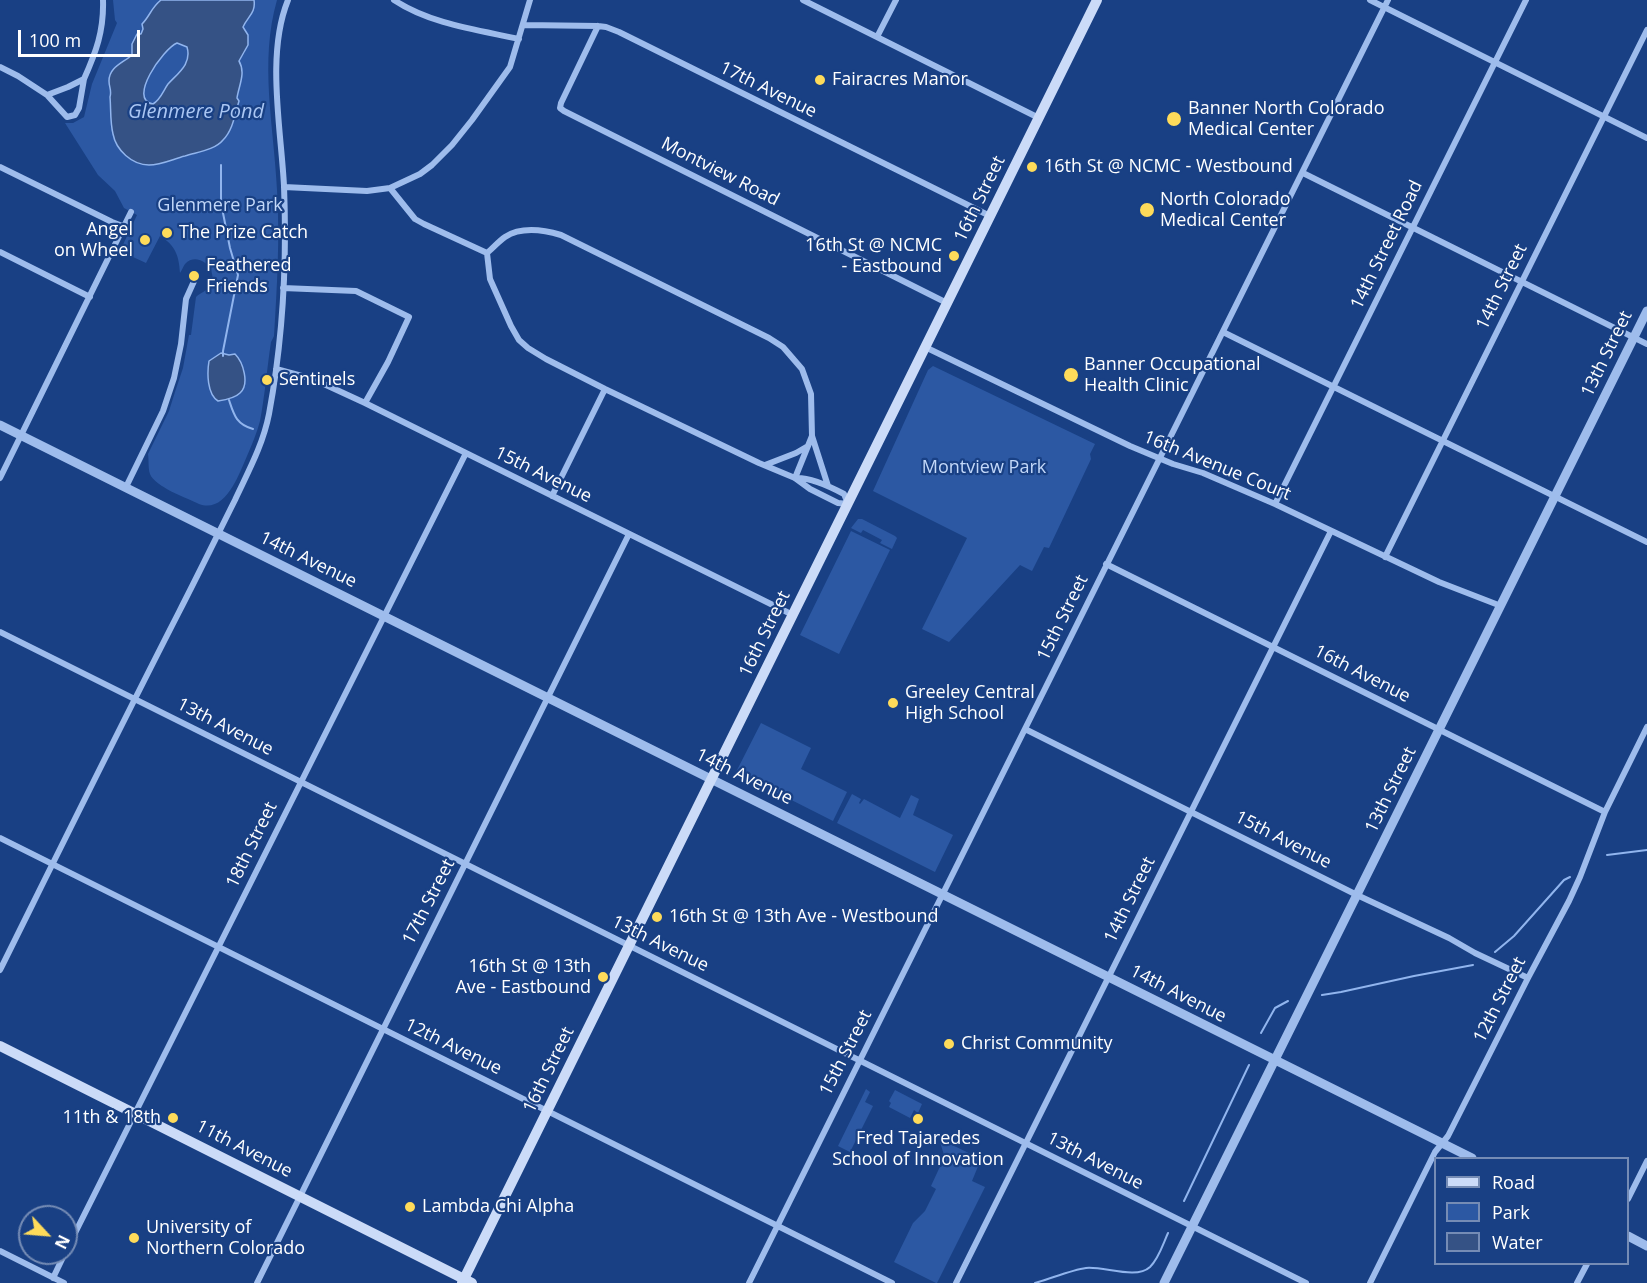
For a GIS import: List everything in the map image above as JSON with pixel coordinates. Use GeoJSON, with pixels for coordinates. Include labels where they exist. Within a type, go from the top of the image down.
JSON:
{"type":"FeatureCollection","features":[{"type":"Feature","properties":{"kind":"main road","name":"16th Street"},"geometry":{"type":"LineString","coordinates":[[466,1282],[547,1111],[1097,0]]}},
{"type":"Feature","properties":{"kind":"main road","name":"11th Avenue"},"geometry":{"type":"LineString","coordinates":[[0,1046],[301,1196],[466,1282]]}},
{"type":"Feature","properties":{"kind":"street"},"geometry":{"type":"LineString","coordinates":[[0,67],[47,95],[68,117],[75,115],[79,108],[84,79],[102,32],[103,0]]}},
{"type":"Feature","properties":{"kind":"street"},"geometry":{"type":"LineString","coordinates":[[0,970],[218,534],[262,440],[276,369],[283,288],[284,187],[277,66],[278,41],[284,8],[288,0]]}},
{"type":"Feature","properties":{"kind":"street"},"geometry":{"type":"LineString","coordinates":[[394,0],[424,15],[519,39]]}},
{"type":"Feature","properties":{"kind":"street"},"geometry":{"type":"LineString","coordinates":[[284,187],[367,191],[390,188],[420,174],[432,165],[452,145],[510,67],[530,0]]}},
{"type":"Feature","properties":{"kind":"street"},"geometry":{"type":"LineString","coordinates":[[803,0],[1039,118]]}},
{"type":"Feature","properties":{"kind":"street"},"geometry":{"type":"LineString","coordinates":[[877,37],[896,0]]}},
{"type":"Feature","properties":{"kind":"street"},"geometry":{"type":"LineString","coordinates":[[1370,0],[1647,138]]}},
{"type":"Feature","properties":{"kind":"street","name":"15th Street"},"geometry":{"type":"LineString","coordinates":[[749,1283],[1389,0]]}},
{"type":"Feature","properties":{"kind":"street","name":"14th Street Road"},"geometry":{"type":"LineString","coordinates":[[1275,504],[1526,0]]}},
{"type":"Feature","properties":{"kind":"street","name":"17th Avenue"},"geometry":{"type":"LineString","coordinates":[[524,25],[598,26],[619,32],[990,216]]}},
{"type":"Feature","properties":{"kind":"street","name":"Montview Road"},"geometry":{"type":"LineString","coordinates":[[598,26],[560,108],[947,303]]}},
{"type":"Feature","properties":{"kind":"street","name":"14th Street"},"geometry":{"type":"LineString","coordinates":[[1385,557],[1647,30]]}},
{"type":"Feature","properties":{"kind":"street"},"geometry":{"type":"LineString","coordinates":[[47,95],[84,79]]}},
{"type":"Feature","properties":{"kind":"street"},"geometry":{"type":"LineString","coordinates":[[0,167],[125,227]]}},
{"type":"Feature","properties":{"kind":"street"},"geometry":{"type":"LineString","coordinates":[[1303,173],[1647,344]]}},
{"type":"Feature","properties":{"kind":"street"},"geometry":{"type":"LineString","coordinates":[[390,188],[415,219],[488,253]]}},
{"type":"Feature","properties":{"kind":"street"},"geometry":{"type":"LineString","coordinates":[[0,478],[131,212]]}},
{"type":"Feature","properties":{"kind":"street"},"geometry":{"type":"LineString","coordinates":[[488,253],[506,236],[517,232],[536,229],[561,235],[783,346],[802,369],[811,394],[812,436],[828,486]]}},
{"type":"Feature","properties":{"kind":"street"},"geometry":{"type":"LineString","coordinates":[[0,252],[90,297]]}},
{"type":"Feature","properties":{"kind":"street"},"geometry":{"type":"LineString","coordinates":[[488,253],[490,279],[511,326],[519,340],[528,348],[605,389],[795,478],[810,489],[838,503],[848,504],[844,494],[828,486],[795,478]]}},
{"type":"Feature","properties":{"kind":"street"},"geometry":{"type":"LineString","coordinates":[[126,487],[163,411],[181,344],[186,299],[195,279]]}},
{"type":"Feature","properties":{"kind":"street"},"geometry":{"type":"LineString","coordinates":[[283,288],[356,291],[410,317],[365,404]]}},
{"type":"Feature","properties":{"kind":"street","name":"13th Street"},"geometry":{"type":"LineString","coordinates":[[1164,1283],[1647,311]]}},
{"type":"Feature","properties":{"kind":"street"},"geometry":{"type":"LineString","coordinates":[[1224,332],[1647,542]]}},
{"type":"Feature","properties":{"kind":"street","name":"16th Avenue Court"},"geometry":{"type":"LineString","coordinates":[[925,347],[1159,458],[1203,473],[1275,504],[1385,557],[1501,606]]}},
{"type":"Feature","properties":{"kind":"street","name":"15th Avenue"},"geometry":{"type":"LineString","coordinates":[[276,369],[313,379],[793,615]]}},
{"type":"Feature","properties":{"kind":"street"},"geometry":{"type":"LineString","coordinates":[[552,496],[605,389]]}},
{"type":"Feature","properties":{"kind":"street","name":"14th Avenue"},"geometry":{"type":"LineString","coordinates":[[0,425],[1470,1157]]}},
{"type":"Feature","properties":{"kind":"street"},"geometry":{"type":"LineString","coordinates":[[795,478],[812,436]]}},
{"type":"Feature","properties":{"kind":"street"},"geometry":{"type":"LineString","coordinates":[[764,465],[781,460],[808,446]]}},
{"type":"Feature","properties":{"kind":"street","name":"18th Street"},"geometry":{"type":"LineString","coordinates":[[78,1228],[466,453]]}},
{"type":"Feature","properties":{"kind":"street","name":"14th Street"},"geometry":{"type":"LineString","coordinates":[[956,1283],[1331,531]]}},
{"type":"Feature","properties":{"kind":"street","name":"17th Street"},"geometry":{"type":"LineString","coordinates":[[257,1283],[629,534]]}},
{"type":"Feature","properties":{"kind":"street","name":"16th Avenue"},"geometry":{"type":"LineString","coordinates":[[1106,564],[1605,812]]}},
{"type":"Feature","properties":{"kind":"street","name":"13th Avenue"},"geometry":{"type":"LineString","coordinates":[[0,632],[1306,1283]]}},
{"type":"Feature","properties":{"kind":"street","name":"12th Street"},"geometry":{"type":"LineString","coordinates":[[1370,1283],[1435,1152],[1452,1129],[1580,877],[1605,812],[1647,727]]}},
{"type":"Feature","properties":{"kind":"street","name":"15th Avenue"},"geometry":{"type":"LineString","coordinates":[[1025,729],[1357,895],[1449,938],[1474,954],[1527,978]]}},
{"type":"Feature","properties":{"kind":"street","name":"12th Avenue"},"geometry":{"type":"LineString","coordinates":[[0,838],[892,1283]]}},
{"type":"Feature","properties":{"kind":"street"},"geometry":{"type":"LineString","coordinates":[[1629,1197],[1647,1161]]}},
{"type":"Feature","properties":{"kind":"street"},"geometry":{"type":"LineString","coordinates":[[1629,1237],[1647,1246]]}},
{"type":"Feature","properties":{"kind":"street"},"geometry":{"type":"LineString","coordinates":[[0,1251],[64,1283]]}},
{"type":"Feature","properties":{"kind":"street","name":"18th Street"},"geometry":{"type":"LineString","coordinates":[[53,1278],[60,1265]]}},
{"type":"Feature","properties":{"kind":"street"},"geometry":{"type":"LineString","coordinates":[[1577,1283],[1586,1265]]}},
{"type":"Feature","properties":{"kind":"green space","name":"Glenmere Park"},"geometry":{"type":"Polygon","coordinates":[[[113,0],[161,0],[142,24],[143,29],[141,34],[137,34],[132,55],[109,84],[113,126],[143,165],[150,165],[178,159],[212,147],[226,137],[239,102],[237,99],[242,75],[239,61],[245,52],[243,27],[254,0],[277,0],[272,23],[268,71],[278,208],[274,336],[271,342],[260,421],[254,439],[230,490],[224,498],[208,506],[172,492],[153,479],[149,469],[148,454],[169,411],[183,368],[189,335],[191,335],[196,297],[210,286],[212,274],[210,268],[196,259],[190,260],[180,273],[175,251],[160,236],[146,263],[120,251],[137,215],[124,208],[115,191],[98,175],[65,123],[73,123],[84,117],[92,84],[117,23],[113,0]]]}},
{"type":"Feature","properties":{"kind":"green space"},"geometry":{"type":"Polygon","coordinates":[[[177,43],[187,47],[188,58],[180,72],[153,104],[146,100],[145,85],[156,64],[177,43]]]}},
{"type":"Feature","properties":{"kind":"green space","name":"Montview Park"},"geometry":{"type":"Polygon","coordinates":[[[933,366],[1095,444],[1090,454],[1091,459],[1049,548],[1044,547],[1032,571],[1020,565],[949,642],[922,629],[967,538],[873,491],[928,370],[933,366]]]}},
{"type":"Feature","properties":{"kind":"green space"},"geometry":{"type":"Polygon","coordinates":[[[858,519],[895,536],[897,538],[892,549],[880,543],[882,540],[863,530],[861,533],[851,528],[858,519]]]}},
{"type":"Feature","properties":{"kind":"green space"},"geometry":{"type":"Polygon","coordinates":[[[851,531],[890,550],[839,654],[800,635],[851,531]]]}},
{"type":"Feature","properties":{"kind":"green space"},"geometry":{"type":"Polygon","coordinates":[[[761,723],[811,748],[801,769],[847,792],[833,821],[736,772],[761,723]]]}},
{"type":"Feature","properties":{"kind":"green space"},"geometry":{"type":"Polygon","coordinates":[[[852,794],[861,799],[860,804],[864,799],[900,818],[911,795],[919,799],[913,815],[953,835],[935,872],[837,823],[852,794]]]}},
{"type":"Feature","properties":{"kind":"green space"},"geometry":{"type":"Polygon","coordinates":[[[866,1089],[870,1092],[865,1102],[873,1106],[850,1152],[838,1146],[866,1089]]]}},
{"type":"Feature","properties":{"kind":"green space"},"geometry":{"type":"Polygon","coordinates":[[[895,1090],[922,1104],[918,1113],[914,1110],[910,1118],[889,1107],[891,1103],[889,1101],[895,1090]]]}},
{"type":"Feature","properties":{"kind":"green space"},"geometry":{"type":"Polygon","coordinates":[[[944,1141],[981,1159],[972,1181],[985,1187],[936,1283],[894,1262],[913,1223],[925,1211],[936,1189],[931,1186],[943,1160],[944,1155],[940,1142],[944,1141]]]}},
{"type":"Feature","properties":{"kind":"water","name":"Glenmere Pond"},"geometry":{"type":"Polygon","coordinates":[[[161,0],[254,0],[253,11],[243,27],[248,35],[248,45],[239,61],[242,75],[237,98],[239,101],[229,132],[220,143],[211,148],[149,165],[126,156],[115,140],[111,125],[109,81],[111,72],[132,55],[132,44],[137,34],[141,34],[142,24],[161,0]],[[177,43],[156,64],[145,85],[146,100],[153,104],[156,102],[183,68],[188,58],[187,47],[177,43]]]}},
{"type":"Feature","properties":{"kind":"water"},"geometry":{"type":"Polygon","coordinates":[[[221,353],[235,354],[243,367],[245,384],[238,395],[218,401],[214,398],[210,388],[208,371],[209,361],[221,353]]]}},
{"type":"Feature","properties":{"kind":"waterway"},"geometry":{"type":"LineString","coordinates":[[221,165],[221,203],[238,275],[223,356]]}},
{"type":"Feature","properties":{"kind":"waterway"},"geometry":{"type":"LineString","coordinates":[[229,400],[239,422],[253,429]]}},
{"type":"Feature","properties":{"kind":"waterway"},"geometry":{"type":"LineString","coordinates":[[1607,855],[1647,850]]}},
{"type":"Feature","properties":{"kind":"waterway"},"geometry":{"type":"LineString","coordinates":[[1495,952],[1514,936],[1564,880],[1570,877]]}},
{"type":"Feature","properties":{"kind":"waterway"},"geometry":{"type":"LineString","coordinates":[[1322,995],[1473,965]]}},
{"type":"Feature","properties":{"kind":"waterway"},"geometry":{"type":"LineString","coordinates":[[1261,1033],[1275,1008],[1288,1001]]}},
{"type":"Feature","properties":{"kind":"waterway"},"geometry":{"type":"LineString","coordinates":[[1184,1201],[1249,1065]]}},
{"type":"Feature","properties":{"kind":"waterway"},"geometry":{"type":"LineString","coordinates":[[1035,1283],[1086,1268],[1128,1273],[1144,1271],[1156,1259],[1168,1233]]}},
{"type":"Feature","properties":{"kind":"place","name":"Fairacres Manor"},"geometry":{"type":"Point","coordinates":[820,80]}},
{"type":"Feature","properties":{"kind":"place","name":"Banner North Colorado Medical Center"},"geometry":{"type":"Point","coordinates":[1174,119]}},
{"type":"Feature","properties":{"kind":"place","name":"16th St @ NCMC - Westbound"},"geometry":{"type":"Point","coordinates":[1032,167]}},
{"type":"Feature","properties":{"kind":"place","name":"North Colorado Medical Center"},"geometry":{"type":"Point","coordinates":[1147,210]}},
{"type":"Feature","properties":{"kind":"place","name":"The Prize Catch"},"geometry":{"type":"Point","coordinates":[167,233]}},
{"type":"Feature","properties":{"kind":"place","name":"Angel on Wheel"},"geometry":{"type":"Point","coordinates":[145,240]}},
{"type":"Feature","properties":{"kind":"place","name":"16th St @ NCMC - Eastbound"},"geometry":{"type":"Point","coordinates":[954,256]}},
{"type":"Feature","properties":{"kind":"place","name":"Feathered Friends"},"geometry":{"type":"Point","coordinates":[194,276]}},
{"type":"Feature","properties":{"kind":"place","name":"Banner Occupational Health Clinic"},"geometry":{"type":"Point","coordinates":[1071,375]}},
{"type":"Feature","properties":{"kind":"place","name":"Sentinels"},"geometry":{"type":"Point","coordinates":[267,380]}},
{"type":"Feature","properties":{"kind":"place","name":"Greeley Central High School"},"geometry":{"type":"Point","coordinates":[893,703]}},
{"type":"Feature","properties":{"kind":"place","name":"16th St @ 13th Ave - Westbound"},"geometry":{"type":"Point","coordinates":[657,917]}},
{"type":"Feature","properties":{"kind":"place","name":"16th St @ 13th Ave - Eastbound"},"geometry":{"type":"Point","coordinates":[603,977]}},
{"type":"Feature","properties":{"kind":"place","name":"Christ Community"},"geometry":{"type":"Point","coordinates":[949,1044]}},
{"type":"Feature","properties":{"kind":"place","name":"11th & 18th"},"geometry":{"type":"Point","coordinates":[173,1118]}},
{"type":"Feature","properties":{"kind":"place","name":"Fred Tajaredes School of Innovation"},"geometry":{"type":"Point","coordinates":[918,1119]}},
{"type":"Feature","properties":{"kind":"place","name":"Lambda Chi Alpha"},"geometry":{"type":"Point","coordinates":[410,1207]}},
{"type":"Feature","properties":{"kind":"place","name":"University of Northern Colorado"},"geometry":{"type":"Point","coordinates":[134,1238]}}]}
